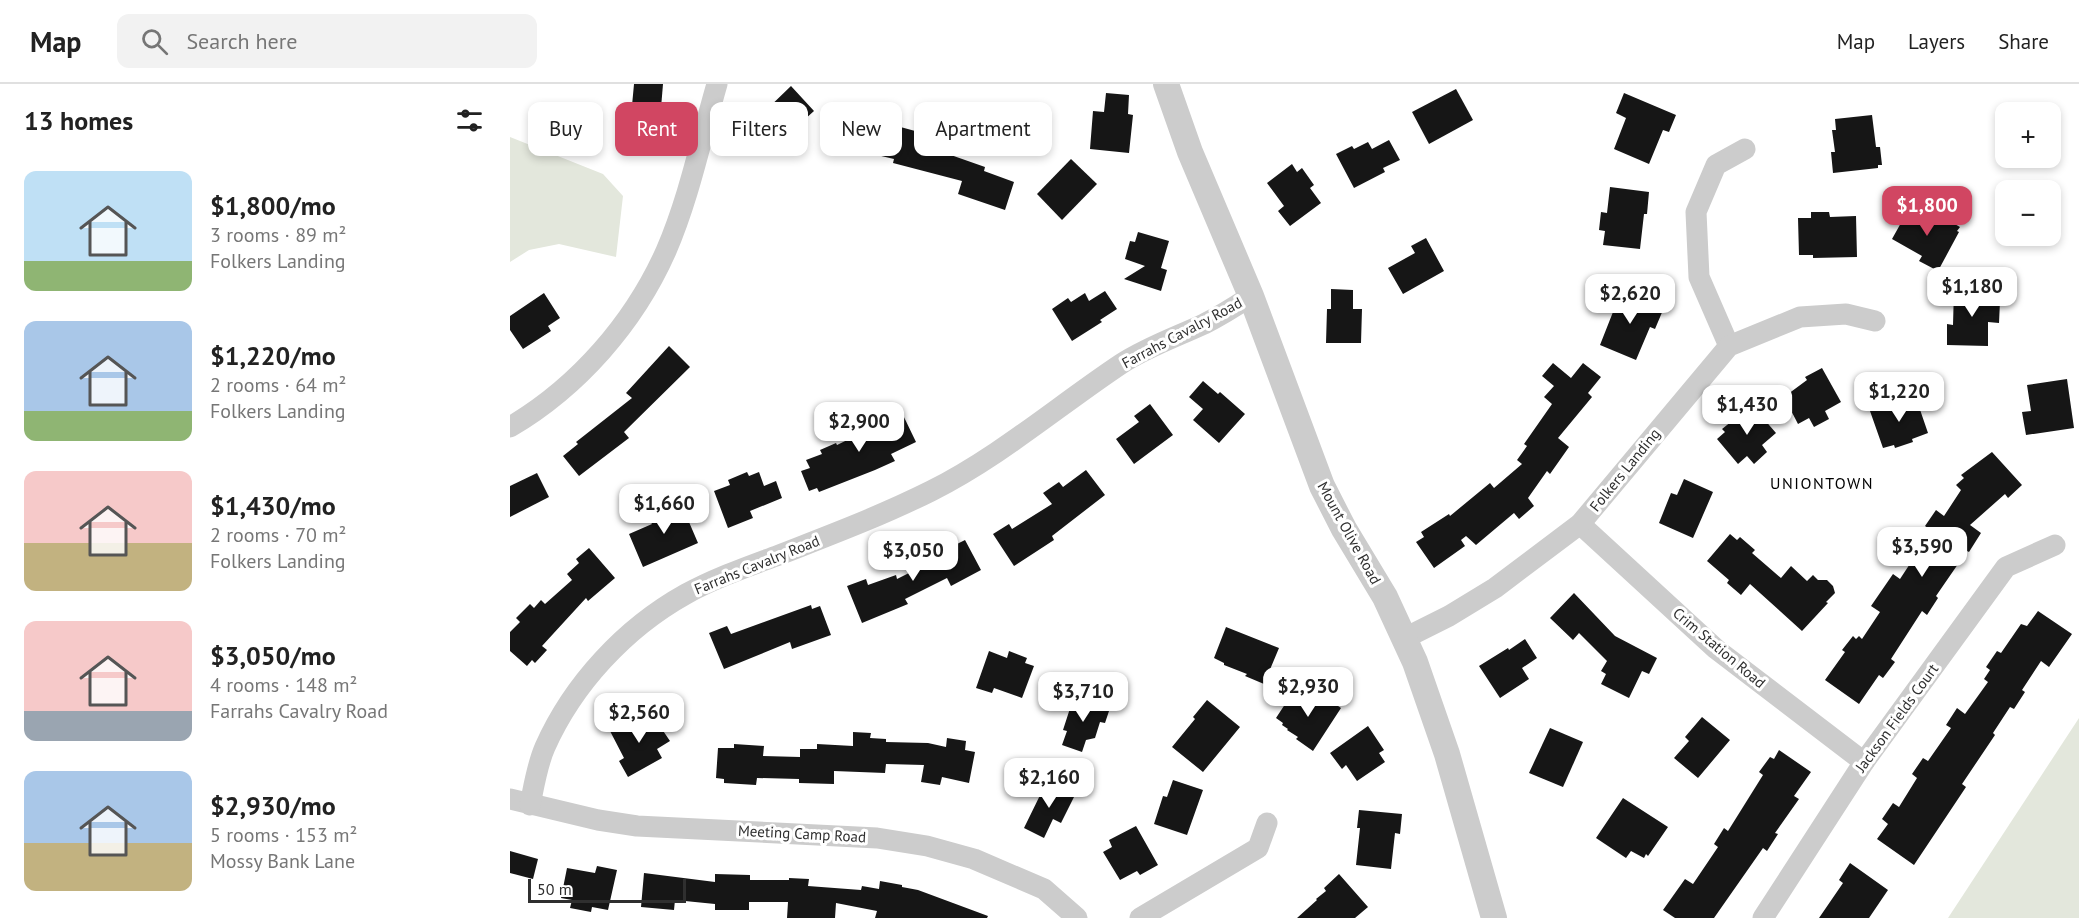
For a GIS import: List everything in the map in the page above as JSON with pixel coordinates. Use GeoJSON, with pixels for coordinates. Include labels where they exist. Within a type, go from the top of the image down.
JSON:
{"type":"FeatureCollection","features":[{"type":"Feature","properties":{"kind":"street"},"geometry":{"type":"LineString","coordinates":[[510,427],[554,397],[587,367],[632,312],[666,250],[681,208],[717,84]]}},
{"type":"Feature","properties":{"kind":"street","name":"Mount Olive Road"},"geometry":{"type":"LineString","coordinates":[[1166,84],[1190,152],[1251,296],[1322,486],[1344,529],[1385,597],[1415,662],[1447,754],[1494,918]]}},
{"type":"Feature","properties":{"kind":"street"},"geometry":{"type":"LineString","coordinates":[[1729,346],[1700,277],[1696,212],[1716,165],[1745,149]]}},
{"type":"Feature","properties":{"kind":"street","name":"Farrahs Cavalry Road"},"geometry":{"type":"LineString","coordinates":[[520,802],[558,722],[589,676],[612,651],[657,613],[685,595],[716,580],[855,526],[932,490],[996,452],[1123,363],[1159,343],[1205,323],[1251,296]]}},
{"type":"Feature","properties":{"kind":"street","name":"Folkers Landing"},"geometry":{"type":"LineString","coordinates":[[1405,638],[1449,616],[1495,588],[1580,524],[1729,346],[1800,317],[1846,314],[1875,321]]}},
{"type":"Feature","properties":{"kind":"street","name":"Crim Station Road"},"geometry":{"type":"LineString","coordinates":[[1580,524],[1716,649],[1864,762]]}},
{"type":"Feature","properties":{"kind":"street","name":"Jackson Fields Court"},"geometry":{"type":"LineString","coordinates":[[1763,918],[1864,762],[2006,567],[2055,545]]}},
{"type":"Feature","properties":{"kind":"street","name":"Meeting Camp Road"},"geometry":{"type":"LineString","coordinates":[[520,802],[598,820],[637,826],[877,838],[927,846],[974,859],[1044,889],[1077,918]]}},
{"type":"Feature","properties":{"kind":"street"},"geometry":{"type":"LineString","coordinates":[[1140,918],[1258,848],[1267,823]]}},
{"type":"Feature","properties":{"kind":"shaded area"},"geometry":{"type":"Polygon","coordinates":[[[510,137],[528,144],[528,156],[558,156],[603,174],[623,196],[616,257],[559,244],[529,250],[510,262],[510,137]]]}},
{"type":"Feature","properties":{"kind":"shaded area"},"geometry":{"type":"Polygon","coordinates":[[[2079,718],[2079,918],[1948,918],[2079,718]]]}},
{"type":"Feature","properties":{"kind":"building"},"geometry":{"type":"Polygon","coordinates":[[[634,84],[663,84],[662,102],[632,102],[634,84]]]}},
{"type":"Feature","properties":{"kind":"building"},"geometry":{"type":"Polygon","coordinates":[[[791,86],[806,102],[774,102],[791,86]]]}},
{"type":"Feature","properties":{"kind":"building"},"geometry":{"type":"Polygon","coordinates":[[[1456,89],[1473,120],[1429,144],[1412,112],[1456,89]]]}},
{"type":"Feature","properties":{"kind":"building"},"geometry":{"type":"Polygon","coordinates":[[[1106,93],[1129,95],[1128,114],[1133,115],[1129,153],[1090,149],[1093,111],[1104,112],[1106,93]]]}},
{"type":"Feature","properties":{"kind":"building"},"geometry":{"type":"Polygon","coordinates":[[[1624,93],[1676,115],[1669,132],[1663,130],[1649,164],[1614,149],[1626,118],[1616,113],[1624,93]]]}},
{"type":"Feature","properties":{"kind":"building"},"geometry":{"type":"Polygon","coordinates":[[[808,104],[814,111],[808,116],[808,104]]]}},
{"type":"Feature","properties":{"kind":"building"},"geometry":{"type":"Polygon","coordinates":[[[1872,115],[1876,147],[1880,147],[1882,165],[1878,165],[1878,168],[1833,173],[1831,152],[1835,152],[1832,130],[1836,130],[1835,119],[1872,115]]]}},
{"type":"Feature","properties":{"kind":"building"},"geometry":{"type":"Polygon","coordinates":[[[902,127],[914,131],[914,156],[954,156],[985,167],[984,171],[1014,182],[1005,210],[958,194],[962,181],[893,163],[894,159],[881,156],[902,156],[902,127]]]}},
{"type":"Feature","properties":{"kind":"building"},"geometry":{"type":"Polygon","coordinates":[[[1389,140],[1400,160],[1383,168],[1385,172],[1354,188],[1336,154],[1352,146],[1354,149],[1368,142],[1372,149],[1389,140]]]}},
{"type":"Feature","properties":{"kind":"building"},"geometry":{"type":"Polygon","coordinates":[[[1071,159],[1097,184],[1062,220],[1037,194],[1071,159]]]}},
{"type":"Feature","properties":{"kind":"building"},"geometry":{"type":"Polygon","coordinates":[[[1292,164],[1297,172],[1302,168],[1314,185],[1310,188],[1321,203],[1290,226],[1278,211],[1284,206],[1267,183],[1292,164]]]}},
{"type":"Feature","properties":{"kind":"building"},"geometry":{"type":"Polygon","coordinates":[[[1610,187],[1649,192],[1640,249],[1603,245],[1605,231],[1599,230],[1601,212],[1607,213],[1610,187]]]}},
{"type":"Feature","properties":{"kind":"building"},"geometry":{"type":"Polygon","coordinates":[[[1911,205],[1941,222],[1944,218],[1960,227],[1938,271],[1919,261],[1922,256],[1892,239],[1911,205]]]}},
{"type":"Feature","properties":{"kind":"building"},"geometry":{"type":"Polygon","coordinates":[[[1811,212],[1829,212],[1830,217],[1856,216],[1857,257],[1813,258],[1813,255],[1799,255],[1798,218],[1811,218],[1811,212]]]}},
{"type":"Feature","properties":{"kind":"building"},"geometry":{"type":"Polygon","coordinates":[[[1138,232],[1169,241],[1161,268],[1167,270],[1161,291],[1124,279],[1145,266],[1125,259],[1130,241],[1135,242],[1138,232]]]}},
{"type":"Feature","properties":{"kind":"building"},"geometry":{"type":"Polygon","coordinates":[[[1426,238],[1444,271],[1403,294],[1388,268],[1415,253],[1411,246],[1426,238]]]}},
{"type":"Feature","properties":{"kind":"building"},"geometry":{"type":"Polygon","coordinates":[[[1331,289],[1353,290],[1353,309],[1362,309],[1361,343],[1326,343],[1327,309],[1331,309],[1331,289]]]}},
{"type":"Feature","properties":{"kind":"building"},"geometry":{"type":"Polygon","coordinates":[[[1954,289],[1989,290],[1989,301],[2000,301],[1999,323],[1988,322],[1988,346],[1947,345],[1947,324],[1953,325],[1954,289]]]}},
{"type":"Feature","properties":{"kind":"building"},"geometry":{"type":"Polygon","coordinates":[[[1105,291],[1117,309],[1100,320],[1102,322],[1072,341],[1052,309],[1068,298],[1071,302],[1085,293],[1089,301],[1105,291]]]}},
{"type":"Feature","properties":{"kind":"building"},"geometry":{"type":"Polygon","coordinates":[[[544,293],[560,318],[548,326],[551,331],[523,349],[510,330],[510,316],[544,293]]]}},
{"type":"Feature","properties":{"kind":"building"},"geometry":{"type":"Polygon","coordinates":[[[1622,293],[1663,310],[1655,329],[1650,327],[1636,360],[1600,345],[1613,312],[1610,310],[1616,294],[1621,296],[1622,293]]]}},
{"type":"Feature","properties":{"kind":"building"},"geometry":{"type":"Polygon","coordinates":[[[669,346],[690,367],[624,432],[629,438],[579,476],[563,456],[578,444],[576,442],[632,398],[626,393],[669,346]]]}},
{"type":"Feature","properties":{"kind":"building"},"geometry":{"type":"Polygon","coordinates":[[[1553,363],[1571,378],[1583,363],[1601,377],[1588,393],[1592,397],[1558,438],[1569,447],[1550,474],[1547,471],[1528,498],[1534,506],[1519,519],[1514,513],[1476,545],[1466,536],[1461,540],[1465,546],[1434,568],[1416,542],[1424,537],[1421,532],[1449,514],[1450,516],[1490,483],[1494,488],[1522,464],[1517,460],[1527,446],[1524,444],[1552,404],[1544,397],[1554,386],[1542,376],[1553,363]]]}},
{"type":"Feature","properties":{"kind":"building"},"geometry":{"type":"Polygon","coordinates":[[[1822,368],[1841,402],[1825,411],[1829,419],[1814,427],[1809,418],[1798,424],[1784,397],[1807,380],[1805,377],[1822,368]]]}},
{"type":"Feature","properties":{"kind":"building"},"geometry":{"type":"Polygon","coordinates":[[[2067,379],[2074,428],[2026,435],[2022,412],[2031,411],[2027,385],[2067,379]]]}},
{"type":"Feature","properties":{"kind":"building"},"geometry":{"type":"Polygon","coordinates":[[[1203,381],[1218,394],[1220,392],[1245,414],[1219,443],[1193,420],[1203,409],[1189,397],[1203,381]]]}},
{"type":"Feature","properties":{"kind":"building"},"geometry":{"type":"Polygon","coordinates":[[[1915,395],[1928,433],[1912,439],[1913,442],[1895,448],[1894,445],[1883,448],[1870,411],[1915,395]]]}},
{"type":"Feature","properties":{"kind":"building"},"geometry":{"type":"Polygon","coordinates":[[[1750,403],[1776,433],[1762,445],[1767,452],[1754,464],[1747,456],[1738,464],[1717,439],[1725,432],[1722,429],[1750,403]]]}},
{"type":"Feature","properties":{"kind":"building"},"geometry":{"type":"Polygon","coordinates":[[[1150,404],[1173,435],[1134,464],[1116,439],[1139,422],[1134,416],[1150,404]]]}},
{"type":"Feature","properties":{"kind":"building"},"geometry":{"type":"Polygon","coordinates":[[[890,408],[895,417],[902,413],[916,442],[891,454],[895,461],[819,492],[817,488],[809,491],[801,471],[810,468],[806,460],[822,454],[820,450],[836,443],[837,445],[880,424],[875,415],[890,408]]]}},
{"type":"Feature","properties":{"kind":"building"},"geometry":{"type":"Polygon","coordinates":[[[1992,452],[2022,485],[2008,498],[2005,494],[1970,525],[1981,533],[1936,596],[1938,598],[1927,615],[1922,611],[1891,659],[1895,662],[1883,678],[1879,675],[1859,704],[1825,680],[1845,652],[1842,650],[1853,636],[1856,639],[1859,636],[1862,639],[1880,612],[1871,606],[1893,574],[1900,579],[1921,547],[1918,545],[1929,529],[1925,526],[1936,510],[1944,516],[1961,490],[1956,485],[1964,478],[1961,475],[1992,452]]]}},
{"type":"Feature","properties":{"kind":"building"},"geometry":{"type":"Polygon","coordinates":[[[1086,470],[1105,495],[1052,536],[1054,540],[1014,566],[993,534],[1009,524],[1012,529],[1052,504],[1043,493],[1059,482],[1063,487],[1086,470]]]}},
{"type":"Feature","properties":{"kind":"building"},"geometry":{"type":"Polygon","coordinates":[[[747,472],[749,476],[759,472],[764,486],[776,481],[782,498],[750,511],[753,518],[728,528],[714,491],[730,485],[728,480],[747,472]]]}},
{"type":"Feature","properties":{"kind":"building"},"geometry":{"type":"Polygon","coordinates":[[[537,473],[549,497],[510,517],[510,486],[537,473]]]}},
{"type":"Feature","properties":{"kind":"building"},"geometry":{"type":"Polygon","coordinates":[[[1684,479],[1713,492],[1693,538],[1659,523],[1671,493],[1677,495],[1684,479]]]}},
{"type":"Feature","properties":{"kind":"building"},"geometry":{"type":"Polygon","coordinates":[[[673,500],[678,511],[683,508],[698,543],[643,567],[629,534],[652,524],[650,521],[662,515],[658,507],[673,500]]]}},
{"type":"Feature","properties":{"kind":"building"},"geometry":{"type":"Polygon","coordinates":[[[1730,534],[1737,540],[1740,537],[1755,550],[1752,553],[1781,578],[1791,566],[1807,581],[1813,575],[1818,580],[1827,580],[1833,586],[1835,593],[1802,631],[1750,584],[1741,595],[1727,583],[1729,580],[1707,561],[1730,534]]]}},
{"type":"Feature","properties":{"kind":"building"},"geometry":{"type":"Polygon","coordinates":[[[965,540],[981,570],[951,586],[947,578],[905,599],[908,604],[862,623],[847,586],[866,579],[868,585],[896,575],[897,579],[937,559],[935,555],[965,540]]]}},
{"type":"Feature","properties":{"kind":"building"},"geometry":{"type":"Polygon","coordinates":[[[589,548],[615,578],[588,601],[586,598],[542,646],[547,650],[535,663],[532,660],[527,666],[510,651],[510,632],[520,622],[516,618],[530,604],[534,608],[541,600],[545,604],[572,580],[567,574],[579,563],[576,559],[589,548]]]}},
{"type":"Feature","properties":{"kind":"building"},"geometry":{"type":"Polygon","coordinates":[[[1574,593],[1615,636],[1657,658],[1649,674],[1642,671],[1629,698],[1601,684],[1606,674],[1601,671],[1607,661],[1579,633],[1573,640],[1550,618],[1574,593]]]}},
{"type":"Feature","properties":{"kind":"building"},"geometry":{"type":"Polygon","coordinates":[[[811,605],[812,609],[820,606],[831,635],[792,649],[790,642],[724,669],[709,633],[727,626],[731,634],[811,605]]]}},
{"type":"Feature","properties":{"kind":"building"},"geometry":{"type":"Polygon","coordinates":[[[2038,611],[2072,634],[2049,667],[2041,661],[2022,690],[2025,692],[2014,709],[2010,707],[1993,733],[1995,735],[1962,784],[1966,787],[1914,865],[1877,839],[1888,824],[1882,819],[1893,803],[1899,807],[1917,778],[1912,774],[1923,758],[1928,761],[1951,728],[1946,725],[1957,708],[1965,714],[1988,682],[1984,679],[1990,670],[1986,667],[1997,651],[2001,653],[2021,624],[2027,626],[2038,611]]]}},
{"type":"Feature","properties":{"kind":"building"},"geometry":{"type":"Polygon","coordinates":[[[1226,627],[1279,648],[1264,684],[1214,658],[1226,627]]]}},
{"type":"Feature","properties":{"kind":"building"},"geometry":{"type":"Polygon","coordinates":[[[1525,639],[1537,658],[1522,668],[1529,679],[1500,698],[1479,666],[1525,639]]]}},
{"type":"Feature","properties":{"kind":"building"},"geometry":{"type":"Polygon","coordinates":[[[989,651],[1007,658],[1009,651],[1027,658],[1025,663],[1034,666],[1022,698],[994,688],[992,693],[976,688],[989,651]]]}},
{"type":"Feature","properties":{"kind":"building"},"geometry":{"type":"Polygon","coordinates":[[[1295,689],[1305,696],[1308,692],[1322,702],[1325,697],[1341,708],[1313,751],[1296,739],[1298,737],[1287,730],[1276,718],[1295,689]]]}},
{"type":"Feature","properties":{"kind":"building"},"geometry":{"type":"Polygon","coordinates":[[[1074,696],[1110,708],[1105,723],[1100,722],[1095,738],[1086,740],[1082,752],[1062,745],[1067,731],[1063,730],[1074,696]]]}},
{"type":"Feature","properties":{"kind":"building"},"geometry":{"type":"Polygon","coordinates":[[[1207,700],[1240,727],[1203,772],[1172,747],[1207,700]]]}},
{"type":"Feature","properties":{"kind":"building"},"geometry":{"type":"Polygon","coordinates":[[[637,716],[641,723],[653,716],[670,741],[657,749],[662,758],[628,777],[619,761],[624,758],[610,731],[637,716]]]}},
{"type":"Feature","properties":{"kind":"building"},"geometry":{"type":"Polygon","coordinates":[[[1702,717],[1730,740],[1698,778],[1674,758],[1689,741],[1685,737],[1702,717]]]}},
{"type":"Feature","properties":{"kind":"building"},"geometry":{"type":"Polygon","coordinates":[[[1368,726],[1384,750],[1379,753],[1385,762],[1357,781],[1346,765],[1342,769],[1330,753],[1368,726]]]}},
{"type":"Feature","properties":{"kind":"building"},"geometry":{"type":"Polygon","coordinates":[[[1550,728],[1583,742],[1563,787],[1529,773],[1550,728]]]}},
{"type":"Feature","properties":{"kind":"building"},"geometry":{"type":"Polygon","coordinates":[[[853,732],[871,733],[870,738],[886,739],[886,742],[928,743],[946,747],[947,738],[966,741],[965,750],[975,752],[969,783],[942,777],[940,785],[921,782],[924,765],[886,764],[885,773],[834,771],[834,784],[799,783],[799,779],[757,778],[756,785],[724,783],[724,779],[716,778],[718,748],[734,748],[734,744],[764,746],[763,756],[800,757],[800,749],[817,749],[817,744],[853,746],[853,732]]]}},
{"type":"Feature","properties":{"kind":"building"},"geometry":{"type":"Polygon","coordinates":[[[1779,750],[1811,772],[1794,796],[1799,799],[1775,833],[1778,834],[1767,851],[1763,848],[1714,918],[1675,918],[1663,910],[1685,879],[1693,884],[1718,847],[1714,844],[1724,828],[1728,831],[1763,775],[1759,772],[1770,757],[1774,759],[1779,750]]]}},
{"type":"Feature","properties":{"kind":"building"},"geometry":{"type":"Polygon","coordinates":[[[1173,780],[1203,790],[1187,835],[1154,824],[1163,796],[1167,797],[1173,780]]]}},
{"type":"Feature","properties":{"kind":"building"},"geometry":{"type":"Polygon","coordinates":[[[1047,781],[1075,795],[1061,823],[1053,819],[1044,838],[1024,828],[1047,781]]]}},
{"type":"Feature","properties":{"kind":"building"},"geometry":{"type":"Polygon","coordinates":[[[1623,798],[1668,827],[1648,856],[1646,854],[1644,858],[1631,851],[1626,858],[1596,838],[1623,798]]]}},
{"type":"Feature","properties":{"kind":"building"},"geometry":{"type":"Polygon","coordinates":[[[1359,810],[1402,814],[1400,834],[1395,833],[1391,869],[1356,865],[1360,828],[1357,828],[1359,810]]]}},
{"type":"Feature","properties":{"kind":"building"},"geometry":{"type":"Polygon","coordinates":[[[1136,826],[1158,865],[1140,875],[1137,871],[1120,880],[1103,852],[1112,847],[1109,840],[1136,826]]]}},
{"type":"Feature","properties":{"kind":"building"},"geometry":{"type":"Polygon","coordinates":[[[510,851],[538,859],[533,879],[510,873],[510,851]]]}},
{"type":"Feature","properties":{"kind":"building"},"geometry":{"type":"Polygon","coordinates":[[[1850,863],[1888,890],[1869,918],[1819,918],[1843,883],[1839,880],[1850,863]]]}},
{"type":"Feature","properties":{"kind":"building"},"geometry":{"type":"Polygon","coordinates":[[[597,866],[617,870],[608,910],[592,907],[591,912],[570,908],[572,900],[561,898],[567,868],[595,873],[597,866]]]}},
{"type":"Feature","properties":{"kind":"building"},"geometry":{"type":"Polygon","coordinates":[[[644,873],[715,882],[715,874],[750,875],[750,880],[809,879],[808,886],[861,890],[862,886],[879,889],[880,881],[918,890],[988,916],[987,918],[875,918],[877,911],[836,903],[835,918],[787,918],[788,902],[749,902],[749,910],[715,910],[715,904],[675,900],[674,910],[641,907],[644,873]]]}},
{"type":"Feature","properties":{"kind":"building"},"geometry":{"type":"Polygon","coordinates":[[[1339,874],[1368,907],[1355,918],[1297,918],[1326,891],[1324,888],[1339,874]]]}},
{"type":"Feature","properties":{"kind":"district","name":"UNIONTOWN"},"geometry":{"type":"Point","coordinates":[1822,483]}}]}
